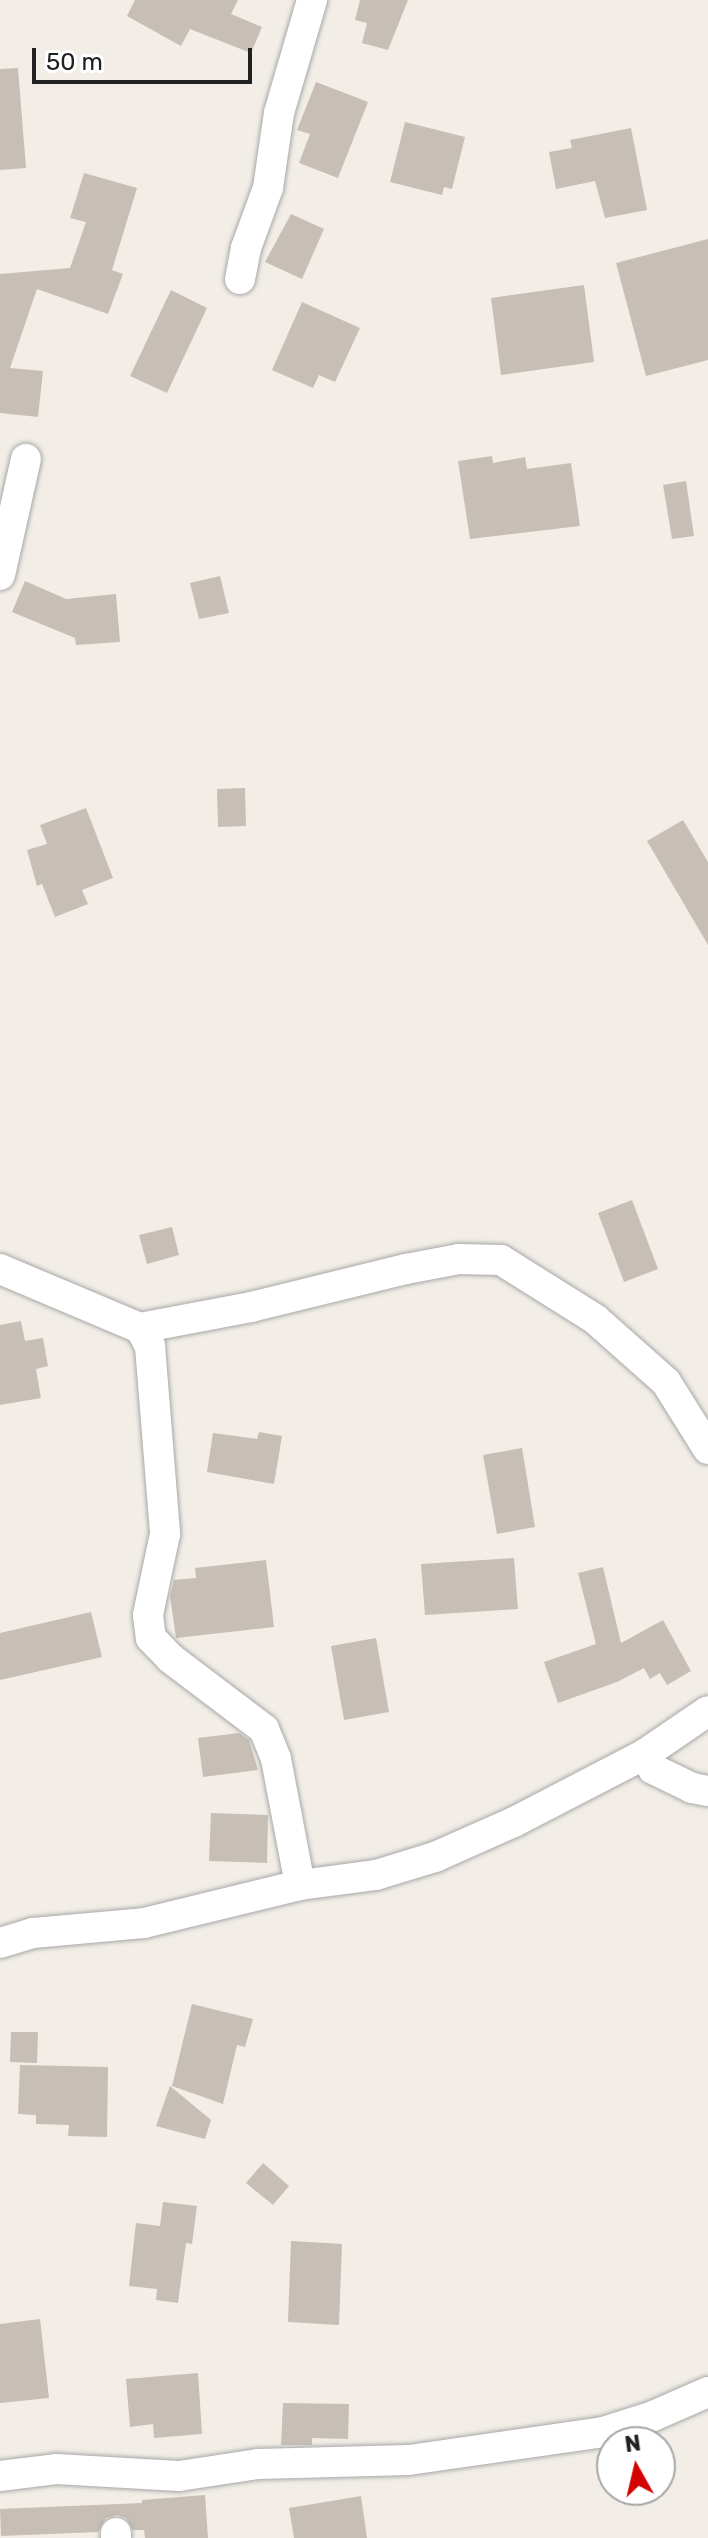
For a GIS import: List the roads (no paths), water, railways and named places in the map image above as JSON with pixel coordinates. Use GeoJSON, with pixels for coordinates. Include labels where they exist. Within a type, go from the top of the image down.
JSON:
{"type":"FeatureCollection","features":[{"type":"Feature","properties":{"kind":"street"},"geometry":{"type":"LineString","coordinates":[[240,279],[246,248],[268,188],[279,113],[312,0]]}},
{"type":"Feature","properties":{"kind":"street"},"geometry":{"type":"LineString","coordinates":[[0,575],[26,459]]}},
{"type":"Feature","properties":{"kind":"street"},"geometry":{"type":"LineString","coordinates":[[0,1269],[140,1328],[445,1262],[501,1260],[595,1319],[666,1382],[708,1449]]}},
{"type":"Feature","properties":{"kind":"street"},"geometry":{"type":"LineString","coordinates":[[140,1328],[150,1346],[154,1374],[165,1534],[148,1615],[151,1638],[170,1658],[264,1729],[276,1759],[300,1885]]}},
{"type":"Feature","properties":{"kind":"street"},"geometry":{"type":"LineString","coordinates":[[0,1943],[33,1933],[144,1923],[300,1885],[376,1875],[435,1857],[514,1822],[645,1754],[708,1711]]}},
{"type":"Feature","properties":{"kind":"street"},"geometry":{"type":"LineString","coordinates":[[645,1754],[653,1769],[692,1788],[708,1791]]}},
{"type":"Feature","properties":{"kind":"street"},"geometry":{"type":"LineString","coordinates":[[0,2476],[56,2469],[179,2476],[258,2464],[438,2457],[603,2432],[653,2416],[708,2392]]}}]}
